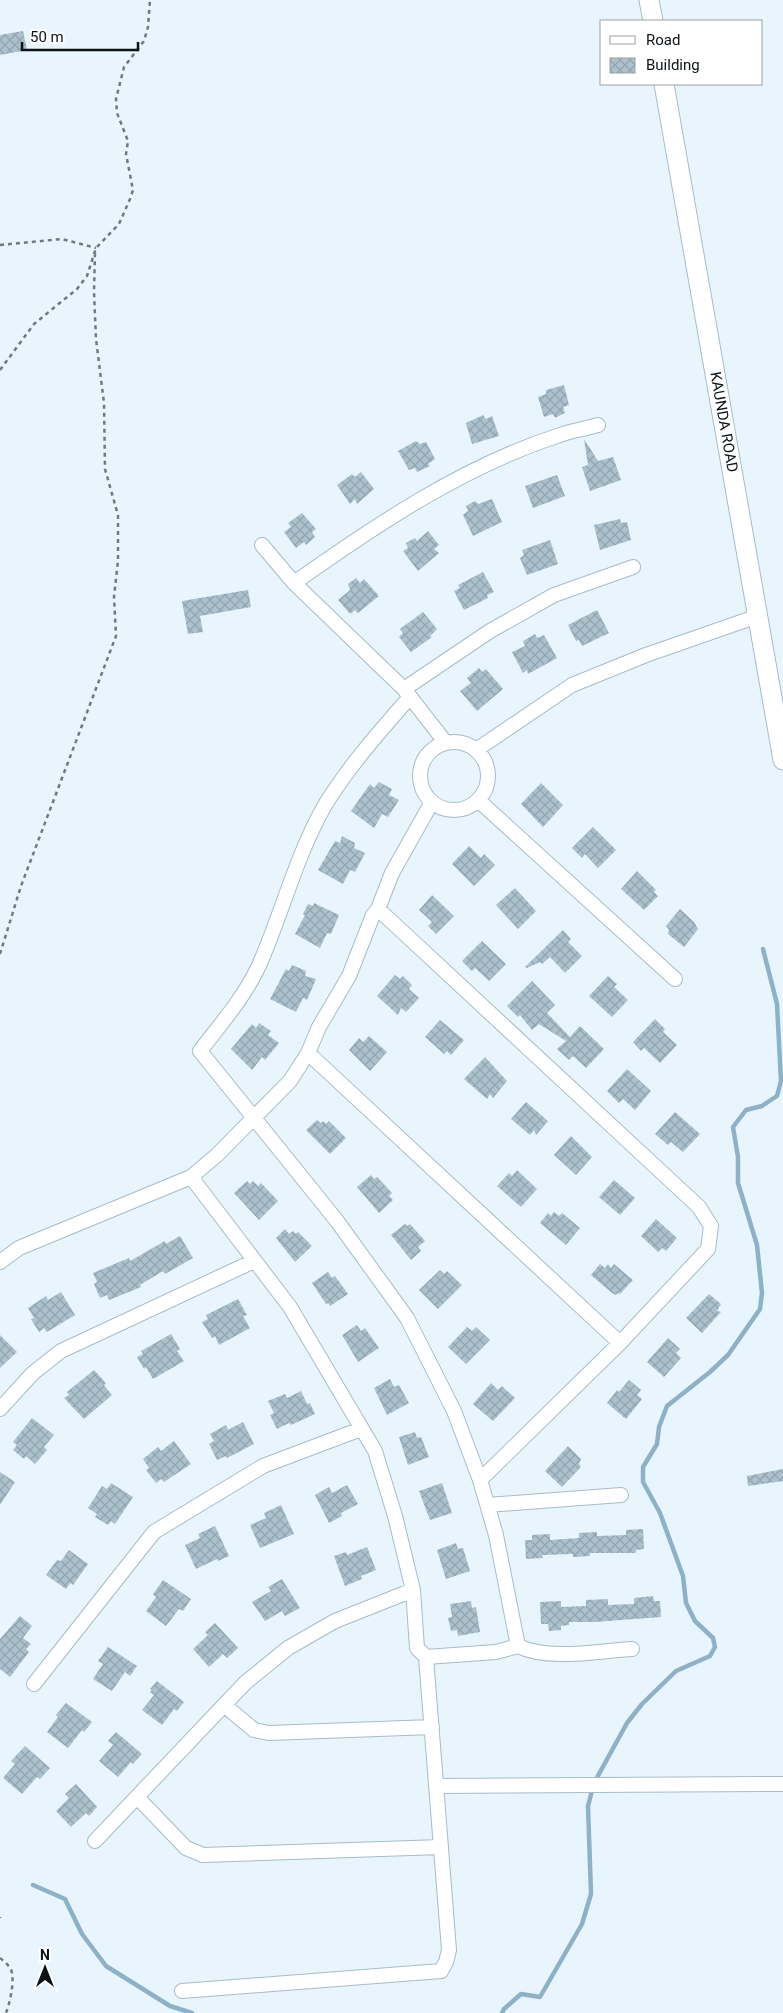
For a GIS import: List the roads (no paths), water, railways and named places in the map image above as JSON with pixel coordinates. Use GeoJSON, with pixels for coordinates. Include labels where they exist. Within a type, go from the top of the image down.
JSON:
{"type":"FeatureCollection","features":[{"type":"Feature","properties":{"kind":"main road"},"geometry":{"type":"LineString","coordinates":[[649,0],[653,20]]}},
{"type":"Feature","properties":{"kind":"main road","name":"KAUNDA ROAD"},"geometry":{"type":"LineString","coordinates":[[664,85],[758,616],[778,703],[783,760]]}},
{"type":"Feature","properties":{"kind":"street"},"geometry":{"type":"LineString","coordinates":[[294,583],[386,520],[497,459],[558,435],[598,425]]}},
{"type":"Feature","properties":{"kind":"street"},"geometry":{"type":"LineString","coordinates":[[262,545],[294,583],[407,693],[446,743]]}},
{"type":"Feature","properties":{"kind":"street"},"geometry":{"type":"LineString","coordinates":[[518,1646],[488,1505],[480,1480],[454,1411],[407,1318],[337,1221],[200,1051],[244,992],[263,957],[306,844],[326,805],[407,693],[490,631],[554,596],[633,567]]}},
{"type":"Feature","properties":{"kind":"street"},"geometry":{"type":"LineString","coordinates":[[476,750],[572,684],[646,655],[758,616]]}},
{"type":"Feature","properties":{"kind":"street"},"geometry":{"type":"LineString","coordinates":[[446,743],[465,743],[476,750],[484,760],[488,773],[487,786],[478,800],[470,806],[457,809],[444,808],[432,802],[424,791],[420,778],[422,765],[428,754],[438,745],[446,743]]}},
{"type":"Feature","properties":{"kind":"street"},"geometry":{"type":"LineString","coordinates":[[478,800],[675,979]]}},
{"type":"Feature","properties":{"kind":"street"},"geometry":{"type":"LineString","coordinates":[[0,1262],[19,1248],[191,1177],[217,1155],[290,1081],[308,1053],[319,1027],[349,976],[392,873],[432,802]]}},
{"type":"Feature","properties":{"kind":"street"},"geometry":{"type":"LineString","coordinates":[[378,909],[699,1207],[712,1226],[708,1250],[620,1343],[480,1480]]}},
{"type":"Feature","properties":{"kind":"street"},"geometry":{"type":"LineString","coordinates":[[308,1053],[620,1343]]}},
{"type":"Feature","properties":{"kind":"street"},"geometry":{"type":"LineString","coordinates":[[182,1991],[441,1970],[446,1962],[449,1950],[426,1657],[417,1648],[413,1590],[395,1516],[375,1451],[290,1306],[191,1177]]}},
{"type":"Feature","properties":{"kind":"street"},"geometry":{"type":"LineString","coordinates":[[0,1409],[33,1373],[61,1351],[254,1261]]}},
{"type":"Feature","properties":{"kind":"street"},"geometry":{"type":"LineString","coordinates":[[34,1684],[154,1532],[263,1466],[361,1429]]}},
{"type":"Feature","properties":{"kind":"street"},"geometry":{"type":"LineString","coordinates":[[488,1505],[621,1496]]}},
{"type":"Feature","properties":{"kind":"street"},"geometry":{"type":"LineString","coordinates":[[95,1842],[245,1683],[288,1648],[336,1622],[413,1590]]}},
{"type":"Feature","properties":{"kind":"street"},"geometry":{"type":"LineString","coordinates":[[426,1657],[496,1652],[518,1646],[531,1652],[564,1653],[632,1649]]}},
{"type":"Feature","properties":{"kind":"street"},"geometry":{"type":"LineString","coordinates":[[224,1705],[254,1730],[269,1733],[432,1727]]}},
{"type":"Feature","properties":{"kind":"street"},"geometry":{"type":"LineString","coordinates":[[436,1786],[783,1784]]}},
{"type":"Feature","properties":{"kind":"street"},"geometry":{"type":"LineString","coordinates":[[137,1797],[186,1848],[203,1855],[441,1847]]}},
{"type":"Feature","properties":{"kind":"waterway"},"geometry":{"type":"LineString","coordinates":[[502,2013],[521,1994],[540,1997],[582,1924],[591,1894],[588,1806],[594,1783],[627,1723],[642,1704],[676,1671],[710,1656],[715,1647],[713,1638],[695,1621],[686,1603],[683,1576],[660,1513],[643,1482],[643,1467],[657,1444],[659,1427],[667,1406],[728,1355],[760,1309],[762,1293],[757,1245],[738,1183],[738,1157],[733,1127],[746,1110],[762,1106],[777,1096],[781,1081],[777,1004],[763,949]]}},
{"type":"Feature","properties":{"kind":"waterway"},"geometry":{"type":"LineString","coordinates":[[33,1885],[65,1899],[82,1934],[106,1966],[170,2006],[192,2013]]}}]}
